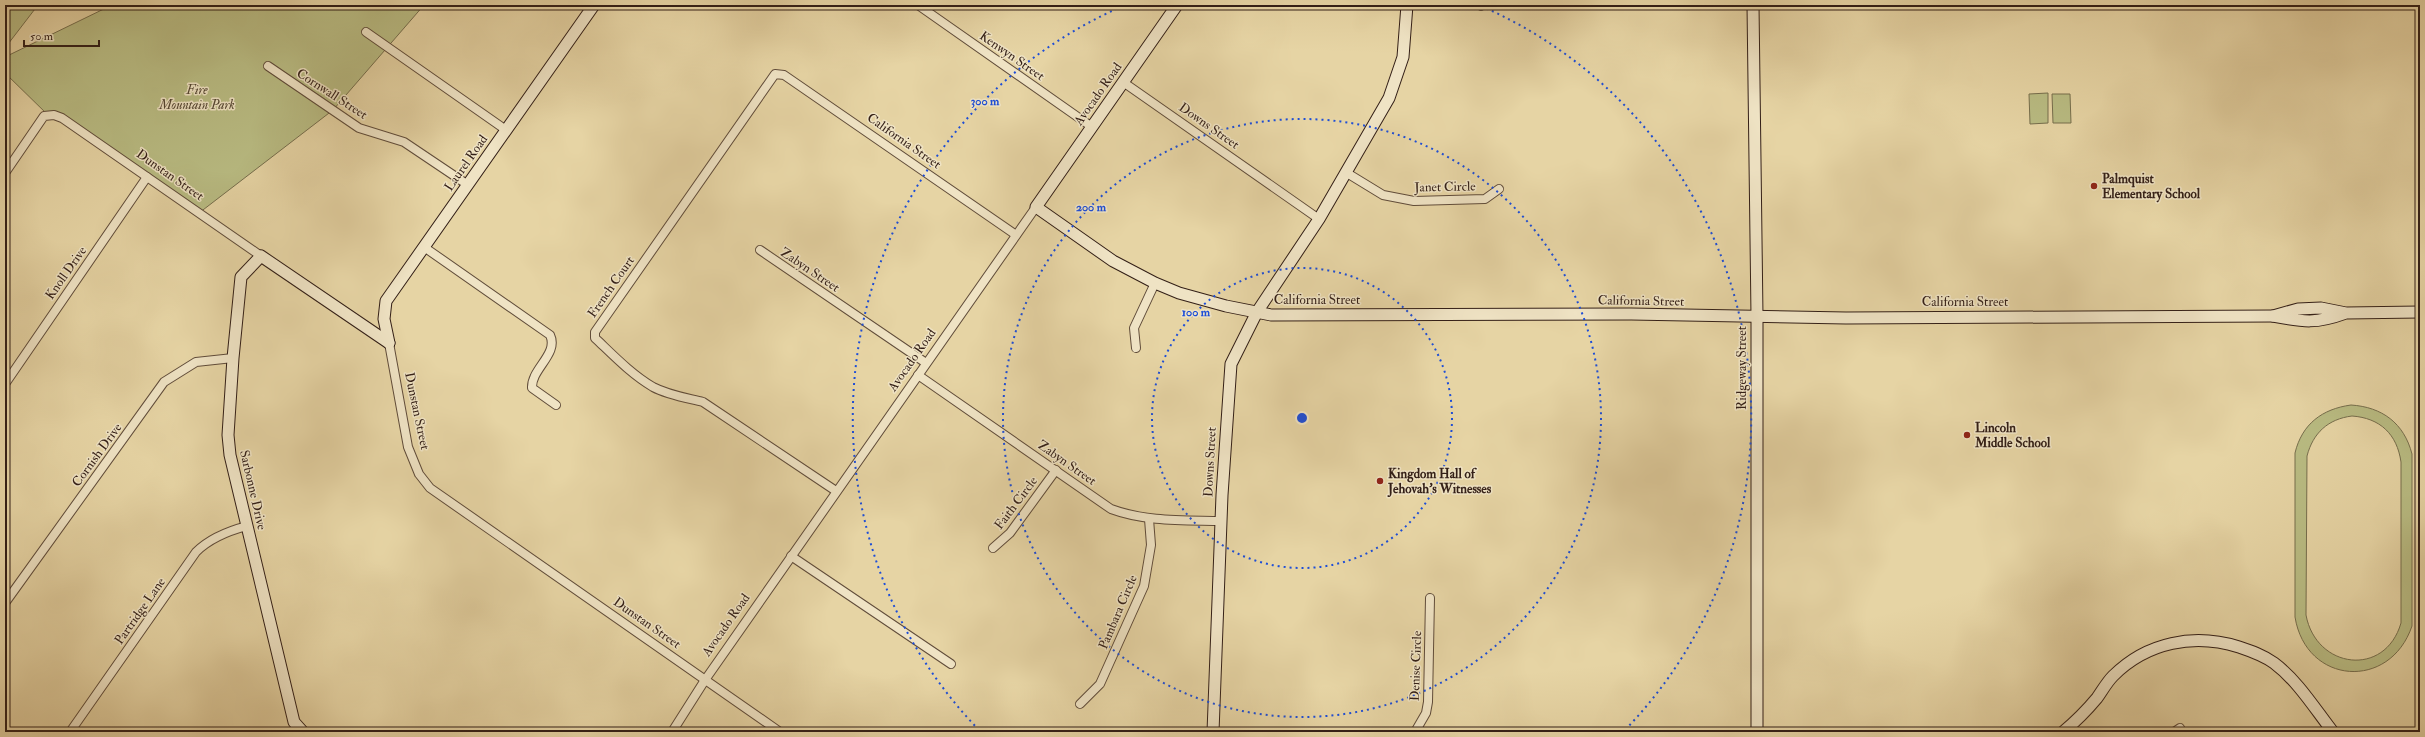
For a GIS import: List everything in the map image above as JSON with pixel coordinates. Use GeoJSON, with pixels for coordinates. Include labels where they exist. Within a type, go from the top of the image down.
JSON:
{"type":"FeatureCollection","features":[{"type":"Feature","properties":{"kind":"street","name":"Laurel Road"},"geometry":{"type":"LineString","coordinates":[[389,343],[384,319],[386,301],[594,5]]}},
{"type":"Feature","properties":{"kind":"street","name":"Kenwyn Street"},"geometry":{"type":"LineString","coordinates":[[918,5],[1092,127]]}},
{"type":"Feature","properties":{"kind":"street","name":"Avocado Road"},"geometry":{"type":"LineString","coordinates":[[672,732],[705,680],[836,491],[1177,5]]}},
{"type":"Feature","properties":{"kind":"street","name":"Downs Street"},"geometry":{"type":"LineString","coordinates":[[1213,732],[1221,521],[1231,364],[1257,312],[1319,219],[1347,173],[1389,98],[1403,57],[1407,5]]}},
{"type":"Feature","properties":{"kind":"street","name":"Ridgeway Street"},"geometry":{"type":"LineString","coordinates":[[1753,5],[1757,316],[1757,732]]}},
{"type":"Feature","properties":{"kind":"street"},"geometry":{"type":"LineString","coordinates":[[366,32],[506,130]]}},
{"type":"Feature","properties":{"kind":"street","name":"Cornwall Street"},"geometry":{"type":"LineString","coordinates":[[268,66],[359,128],[404,142],[468,185]]}},
{"type":"Feature","properties":{"kind":"street","name":"California Street"},"geometry":{"type":"LineString","coordinates":[[775,74],[784,75],[1016,235]]}},
{"type":"Feature","properties":{"kind":"street","name":"French Court"},"geometry":{"type":"LineString","coordinates":[[775,74],[595,332],[595,338],[653,387],[679,397],[703,402],[836,491]]}},
{"type":"Feature","properties":{"kind":"street","name":"Downs Street"},"geometry":{"type":"LineString","coordinates":[[1123,82],[1319,219]]}},
{"type":"Feature","properties":{"kind":"street","name":"Dunstan Street"},"geometry":{"type":"LineString","coordinates":[[5,173],[44,116],[62,118],[389,343],[408,447],[418,474],[430,488],[780,732]]}},
{"type":"Feature","properties":{"kind":"street","name":"Janet Circle"},"geometry":{"type":"LineString","coordinates":[[1347,173],[1383,195],[1414,201],[1485,198],[1499,189]]}},
{"type":"Feature","properties":{"kind":"street","name":"Knoll Drive"},"geometry":{"type":"LineString","coordinates":[[5,384],[147,177]]}},
{"type":"Feature","properties":{"kind":"street","name":"California Street"},"geometry":{"type":"LineString","coordinates":[[1036,207],[1113,261],[1155,283],[1179,293],[1271,316],[1631,314],[1757,316],[2273,316],[2298,309],[2321,308],[2346,313],[2420,312]]}},
{"type":"Feature","properties":{"kind":"street"},"geometry":{"type":"LineString","coordinates":[[424,247],[550,335],[553,341],[551,349],[532,380],[532,388],[556,405]]}},
{"type":"Feature","properties":{"kind":"street","name":"Zabyn Street"},"geometry":{"type":"LineString","coordinates":[[760,250],[926,363]]}},
{"type":"Feature","properties":{"kind":"street","name":"Sarbonne Drive"},"geometry":{"type":"LineString","coordinates":[[261,256],[241,277],[233,358],[229,450],[294,722],[303,732]]}},
{"type":"Feature","properties":{"kind":"street"},"geometry":{"type":"LineString","coordinates":[[1136,348],[1134,328],[1155,283]]}},
{"type":"Feature","properties":{"kind":"street","name":"Cornish Drive"},"geometry":{"type":"LineString","coordinates":[[5,603],[164,382],[196,362],[233,358]]}},
{"type":"Feature","properties":{"kind":"street","name":"Zabyn Street"},"geometry":{"type":"LineString","coordinates":[[918,375],[1112,509],[1131,516],[1149,519],[1221,521]]}},
{"type":"Feature","properties":{"kind":"street","name":"Faith Circle"},"geometry":{"type":"LineString","coordinates":[[993,548],[1010,534],[1056,470]]}},
{"type":"Feature","properties":{"kind":"street","name":"Pambara Circle"},"geometry":{"type":"LineString","coordinates":[[1080,704],[1100,684],[1144,586],[1151,545],[1149,519]]}},
{"type":"Feature","properties":{"kind":"street","name":"Partridge Lane"},"geometry":{"type":"LineString","coordinates":[[70,732],[196,552],[206,543],[224,533],[247,526]]}},
{"type":"Feature","properties":{"kind":"street"},"geometry":{"type":"LineString","coordinates":[[791,556],[951,664]]}},
{"type":"Feature","properties":{"kind":"street","name":"Denise Circle"},"geometry":{"type":"LineString","coordinates":[[1415,732],[1426,713],[1428,702],[1430,598]]}},
{"type":"Feature","properties":{"kind":"street"},"geometry":{"type":"LineString","coordinates":[[2062,732],[2096,698],[2113,676],[2131,662],[2162,644],[2182,640],[2217,640],[2263,656],[2291,679],[2333,732]]}},
{"type":"Feature","properties":{"kind":"green space"},"geometry":{"type":"Polygon","coordinates":[[[5,5],[38,5],[5,48],[5,5]]]}},
{"type":"Feature","properties":{"kind":"green space","name":"Fire Mountain Park"},"geometry":{"type":"Polygon","coordinates":[[[112,5],[424,5],[333,110],[199,213],[58,116],[49,116],[5,73],[5,57],[112,5]]]}},
{"type":"Feature","properties":{"kind":"green space"},"geometry":{"type":"Polygon","coordinates":[[[2048,93],[2048,123],[2030,124],[2029,94],[2048,93]]]}},
{"type":"Feature","properties":{"kind":"green space"},"geometry":{"type":"Polygon","coordinates":[[[2052,94],[2070,94],[2071,123],[2053,123],[2052,94]]]}},
{"type":"Feature","properties":{"kind":"green space"},"geometry":{"type":"Polygon","coordinates":[[[2351,405],[2362,406],[2382,413],[2397,425],[2408,443],[2412,454],[2412,626],[2401,647],[2386,662],[2368,670],[2349,671],[2331,667],[2315,656],[2302,640],[2295,617],[2295,453],[2298,443],[2308,426],[2322,414],[2351,405]],[[2352,416],[2343,418],[2336,420],[2323,428],[2313,440],[2307,456],[2306,615],[2312,633],[2323,647],[2336,656],[2351,660],[2367,659],[2381,653],[2393,641],[2401,623],[2401,462],[2396,443],[2386,429],[2371,420],[2352,416]]]}},
{"type":"Feature","properties":{"kind":"place","name":"Palmquist Elementary School"},"geometry":{"type":"Point","coordinates":[2094,186]}},
{"type":"Feature","properties":{"kind":"place","name":"Lincoln Middle School"},"geometry":{"type":"Point","coordinates":[1967,435]}},
{"type":"Feature","properties":{"kind":"place","name":"Kingdom Hall of Jehovah's Witnesses"},"geometry":{"type":"Point","coordinates":[1380,481]}}]}
